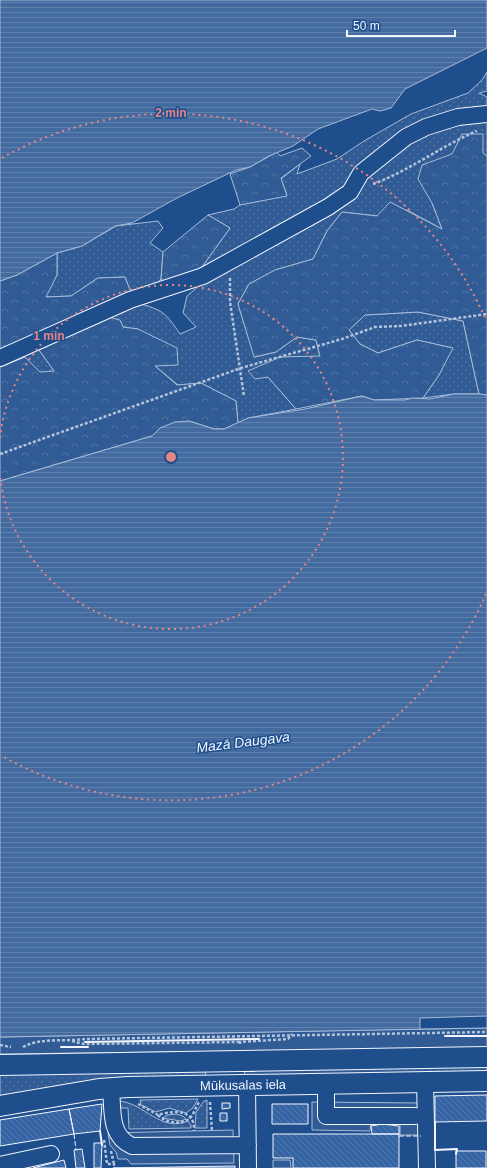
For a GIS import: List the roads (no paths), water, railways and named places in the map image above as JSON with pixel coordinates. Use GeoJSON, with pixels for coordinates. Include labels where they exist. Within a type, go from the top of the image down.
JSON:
{"type":"FeatureCollection","features":[{"type":"Feature","properties":{"kind":"main road","name":"Mūkusalas iela"},"geometry":{"type":"LineString","coordinates":[[0,1064],[487,1057]]}},
{"type":"Feature","properties":{"kind":"main road","name":"Mūkusalas iela"},"geometry":{"type":"LineString","coordinates":[[0,1106],[111,1088],[487,1081]]}},
{"type":"Feature","properties":{"kind":"lane"},"geometry":{"type":"LineString","coordinates":[[0,358],[130,300],[203,276],[229,262],[328,207],[350,192],[362,173],[406,137],[426,127],[458,117],[484,122]]}},
{"type":"Feature","properties":{"kind":"lane"},"geometry":{"type":"LineString","coordinates":[[425,1082],[427,1168]]}},
{"type":"Feature","properties":{"kind":"lane"},"geometry":{"type":"LineString","coordinates":[[326,1084],[326,1116],[415,1116]]}},
{"type":"Feature","properties":{"kind":"lane"},"geometry":{"type":"LineString","coordinates":[[247,1085],[248,1168]]}},
{"type":"Feature","properties":{"kind":"lane"},"geometry":{"type":"LineString","coordinates":[[111,1088],[113,1121],[116,1132],[124,1143],[132,1146],[248,1145]]}},
{"type":"Feature","properties":{"kind":"lane"},"geometry":{"type":"LineString","coordinates":[[0,1165],[51,1154]]}},
{"type":"Feature","properties":{"kind":"water"},"geometry":{"type":"Polygon","coordinates":[[[0,0],[487,0],[487,48],[405,89],[391,108],[380,111],[372,109],[318,129],[293,146],[269,156],[250,167],[236,170],[177,198],[132,223],[115,226],[82,246],[57,253],[17,275],[0,281],[0,0]]]}},
{"type":"Feature","properties":{"kind":"water","name":"Mazā Daugava"},"geometry":{"type":"Polygon","coordinates":[[[454,394],[487,395],[487,1028],[0,1037],[0,481],[152,436],[160,428],[175,422],[189,421],[214,429],[224,429],[248,418],[305,409],[362,396],[374,400],[405,400],[412,398],[430,399],[454,394]]]}}]}
